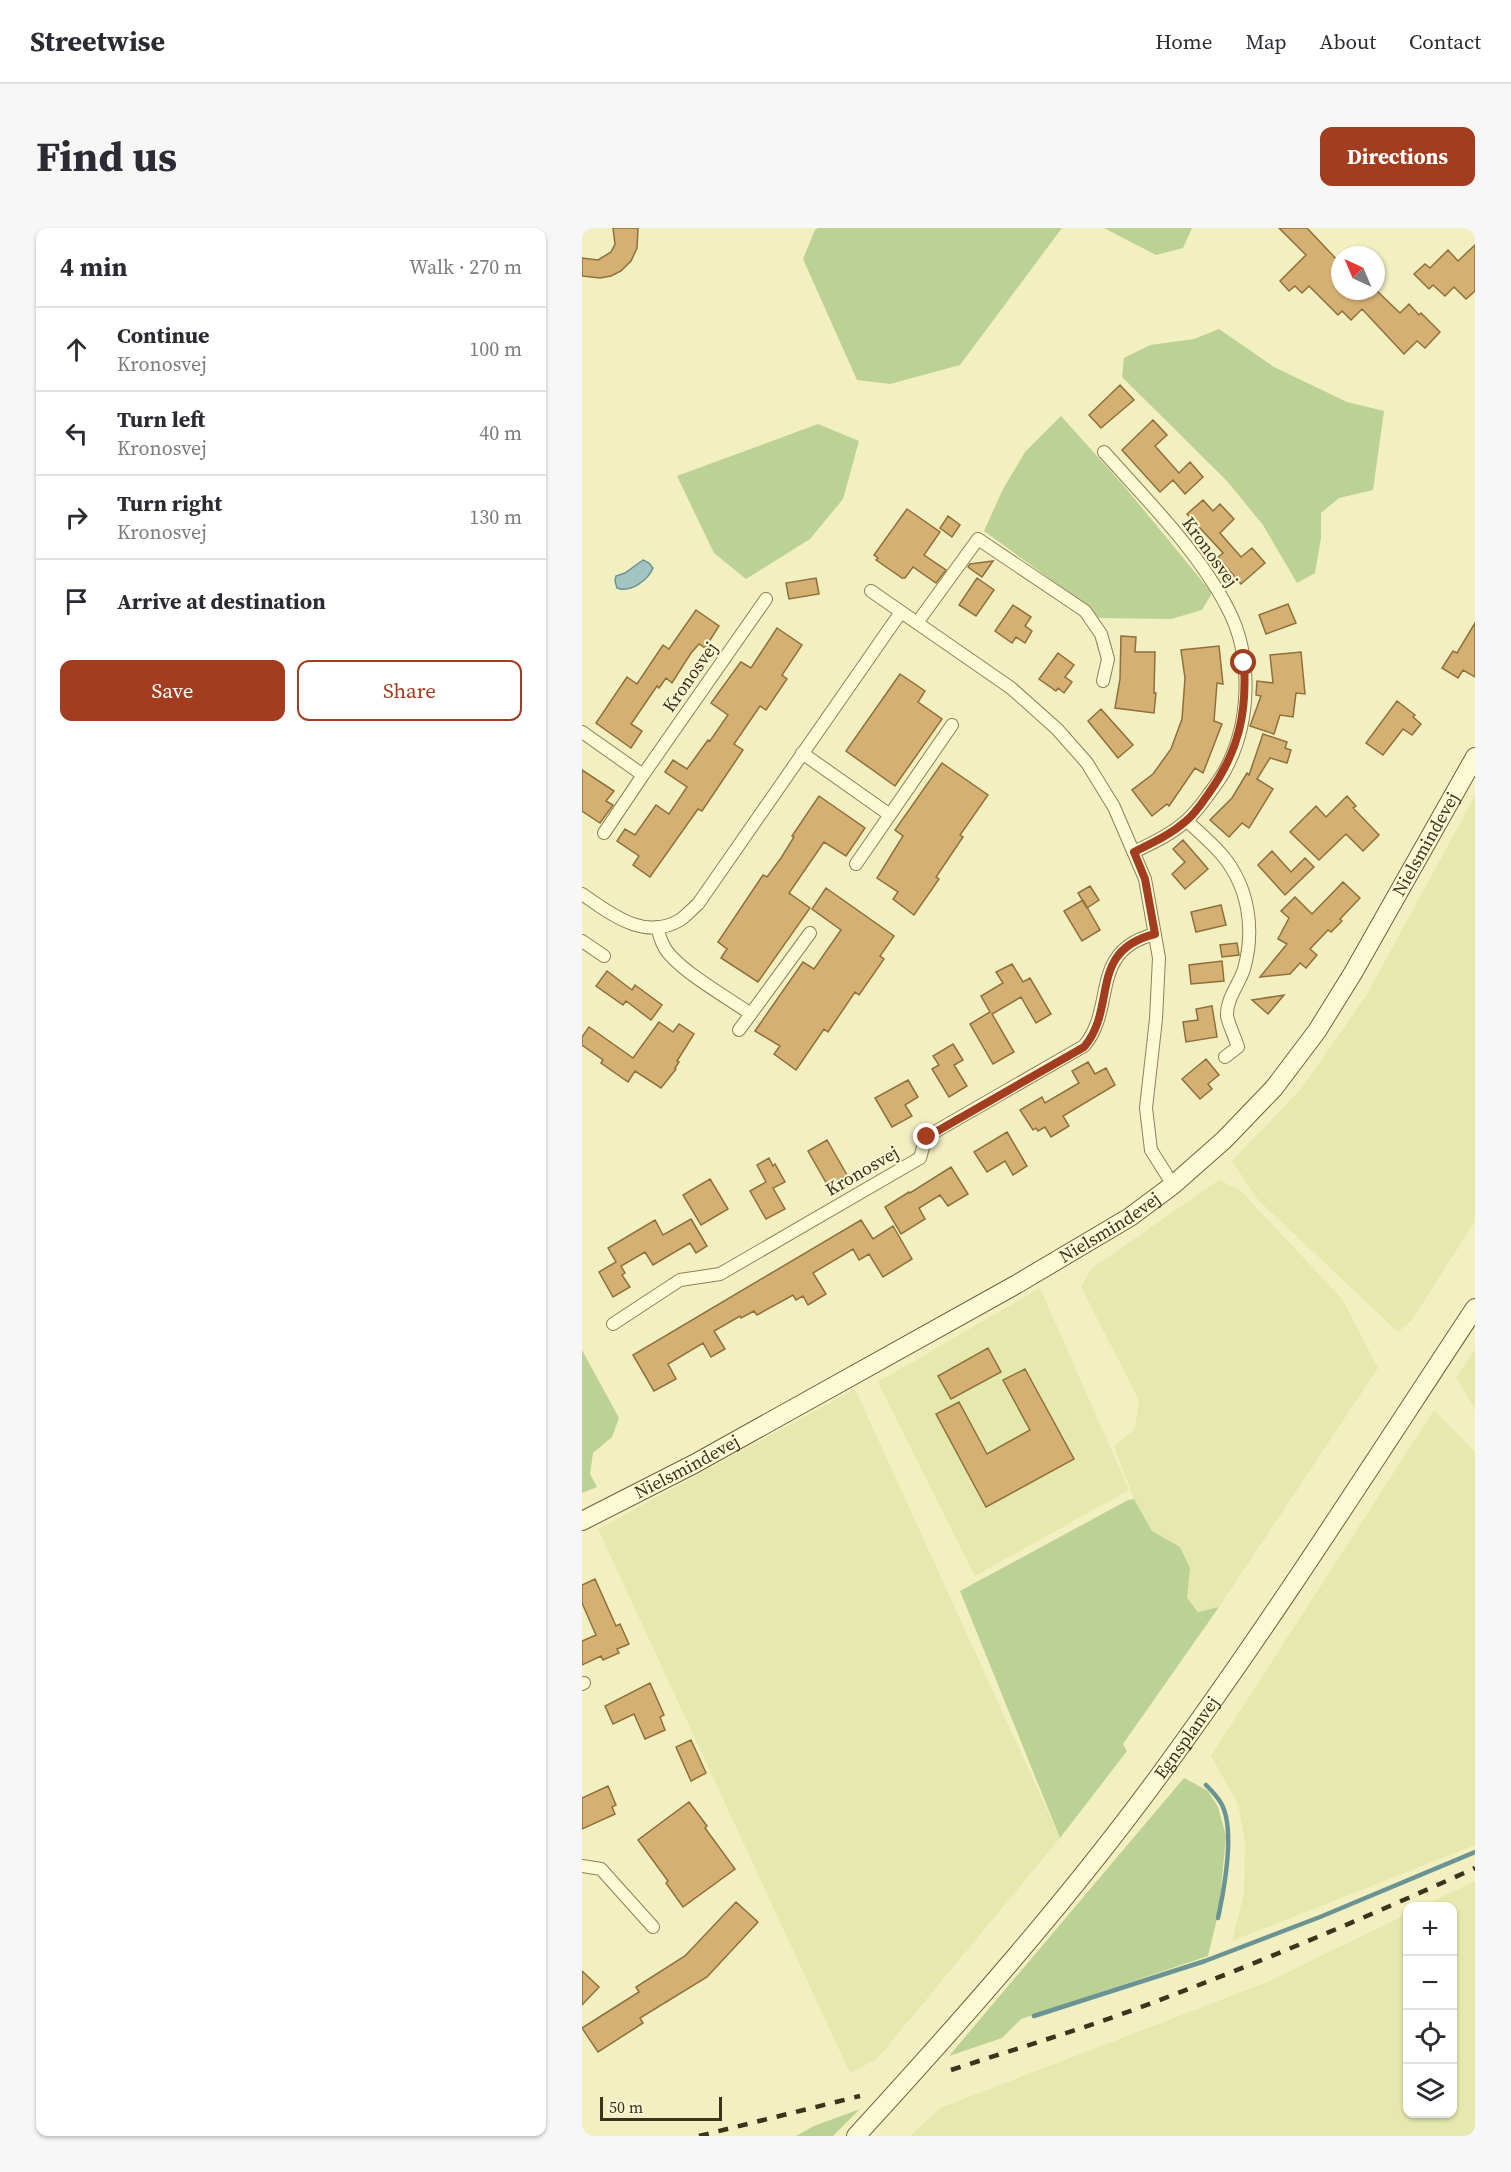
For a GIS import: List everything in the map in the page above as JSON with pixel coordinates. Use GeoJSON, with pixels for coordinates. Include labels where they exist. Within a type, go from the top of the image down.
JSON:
{"type":"FeatureCollection","features":[{"type":"Feature","properties":{"kind":"street","name":"Kronosvej"},"geometry":{"type":"LineString","coordinates":[[1104,452],[1207,573],[1228,610],[1238,634],[1244,663],[1243,715],[1237,742],[1225,771],[1187,821],[1166,836],[1134,852]]}},
{"type":"Feature","properties":{"kind":"street"},"geometry":{"type":"LineString","coordinates":[[917,623],[978,539],[1085,611],[1101,634],[1108,659],[1103,681]]}},
{"type":"Feature","properties":{"kind":"street"},"geometry":{"type":"LineString","coordinates":[[871,591],[1011,688],[1057,729],[1087,763],[1114,807],[1145,879],[1159,958],[1146,1108],[1151,1150],[1173,1185]]}},
{"type":"Feature","properties":{"kind":"street","name":"Kronosvej"},"geometry":{"type":"LineString","coordinates":[[604,833],[766,599]]}},
{"type":"Feature","properties":{"kind":"street"},"geometry":{"type":"LineString","coordinates":[[582,894],[614,916],[638,927],[657,927],[680,920],[698,904],[901,612]]}},
{"type":"Feature","properties":{"kind":"street"},"geometry":{"type":"LineString","coordinates":[[856,864],[952,725]]}},
{"type":"Feature","properties":{"kind":"street"},"geometry":{"type":"LineString","coordinates":[[582,732],[643,775]]}},
{"type":"Feature","properties":{"kind":"street"},"geometry":{"type":"LineString","coordinates":[[802,753],[890,815]]}},
{"type":"Feature","properties":{"kind":"street","name":"Nielsmindevej"},"geometry":{"type":"LineString","coordinates":[[582,1521],[694,1464],[1017,1284],[1130,1217],[1173,1185],[1224,1140],[1274,1088],[1317,1031],[1353,973],[1475,757]]}},
{"type":"Feature","properties":{"kind":"street"},"geometry":{"type":"LineString","coordinates":[[1187,821],[1223,856],[1237,876],[1246,899],[1250,923],[1249,948],[1243,972],[1229,1002],[1227,1016],[1238,1047],[1225,1057]]}},
{"type":"Feature","properties":{"kind":"street"},"geometry":{"type":"LineString","coordinates":[[657,927],[661,941],[670,956],[751,1014]]}},
{"type":"Feature","properties":{"kind":"street"},"geometry":{"type":"LineString","coordinates":[[739,1030],[810,933]]}},
{"type":"Feature","properties":{"kind":"street","name":"Kronosvej"},"geometry":{"type":"LineString","coordinates":[[613,1324],[680,1280],[720,1274],[920,1158],[927,1137],[1084,1047],[1093,1036],[1109,972],[1116,958],[1127,946],[1140,938],[1155,934]]}},
{"type":"Feature","properties":{"kind":"street"},"geometry":{"type":"LineString","coordinates":[[582,941],[604,956]]}},
{"type":"Feature","properties":{"kind":"street","name":"Egnsplanvej"},"geometry":{"type":"LineString","coordinates":[[856,2136],[1011,1964],[1166,1766],[1297,1578],[1475,1308]]}},
{"type":"Feature","properties":{"kind":"street"},"geometry":{"type":"LineString","coordinates":[[582,1866],[601,1869],[652,1927]]}},
{"type":"Feature","properties":{"kind":"green space"},"geometry":{"type":"Polygon","coordinates":[[[818,228],[1062,228],[960,365],[890,384],[857,380],[803,259],[815,230],[818,228]]]}},
{"type":"Feature","properties":{"kind":"green space"},"geometry":{"type":"Polygon","coordinates":[[[1104,228],[1192,228],[1183,248],[1156,255],[1104,228]]]}},
{"type":"Feature","properties":{"kind":"green space"},"geometry":{"type":"Polygon","coordinates":[[[1219,329],[1274,367],[1347,402],[1384,411],[1373,490],[1339,498],[1321,513],[1321,538],[1315,573],[1297,583],[1263,525],[1226,480],[1122,377],[1124,358],[1150,345],[1194,339],[1219,329]]]}},
{"type":"Feature","properties":{"kind":"green space"},"geometry":{"type":"Polygon","coordinates":[[[1061,416],[1124,486],[1212,593],[1202,610],[1171,619],[1099,618],[1086,605],[984,531],[1003,489],[1025,452],[1061,416]]]}},
{"type":"Feature","properties":{"kind":"green space"},"geometry":{"type":"Polygon","coordinates":[[[818,424],[859,441],[843,499],[810,539],[746,579],[714,553],[677,476],[818,424]]]}},
{"type":"Feature","properties":{"kind":"green space"},"geometry":{"type":"Polygon","coordinates":[[[1475,796],[1475,1221],[1412,1320],[1398,1332],[1258,1200],[1232,1161],[1301,1089],[1366,996],[1475,796]]]}},
{"type":"Feature","properties":{"kind":"green space"},"geometry":{"type":"Polygon","coordinates":[[[1219,1180],[1240,1190],[1342,1299],[1378,1368],[1219,1607],[1198,1612],[1186,1598],[1190,1568],[1180,1547],[1152,1531],[1134,1499],[1114,1446],[1135,1429],[1139,1400],[1081,1287],[1091,1269],[1219,1180]]]}},
{"type":"Feature","properties":{"kind":"green space"},"geometry":{"type":"Polygon","coordinates":[[[1040,1288],[1129,1490],[975,1576],[878,1382],[1040,1288]]]}},
{"type":"Feature","properties":{"kind":"green space"},"geometry":{"type":"Polygon","coordinates":[[[1475,1349],[1475,1409],[1456,1378],[1475,1349]]]}},
{"type":"Feature","properties":{"kind":"green space"},"geometry":{"type":"Polygon","coordinates":[[[582,1350],[619,1418],[612,1437],[593,1453],[590,1474],[597,1487],[582,1493],[582,1350]]]}},
{"type":"Feature","properties":{"kind":"green space"},"geometry":{"type":"Polygon","coordinates":[[[855,1389],[1060,1838],[877,2059],[850,2073],[598,1529],[855,1389]]]}},
{"type":"Feature","properties":{"kind":"green space"},"geometry":{"type":"Polygon","coordinates":[[[1434,1410],[1475,1452],[1475,1845],[1232,1941],[1244,1894],[1245,1842],[1238,1804],[1211,1756],[1434,1410]]]}},
{"type":"Feature","properties":{"kind":"green space"},"geometry":{"type":"Polygon","coordinates":[[[1134,1499],[1152,1531],[1180,1547],[1190,1568],[1187,1598],[1198,1612],[1219,1607],[1123,1744],[1127,1751],[1060,1838],[960,1591],[1128,1500],[1134,1499]]]}},
{"type":"Feature","properties":{"kind":"green space"},"geometry":{"type":"Polygon","coordinates":[[[1184,1778],[1208,1791],[1218,1807],[1226,1836],[1219,1910],[1208,1956],[1021,2019],[1002,2038],[949,2056],[1184,1778]]]}},
{"type":"Feature","properties":{"kind":"green space"},"geometry":{"type":"Polygon","coordinates":[[[1475,1881],[1475,2136],[910,2136],[940,2108],[1270,1981],[1403,1916],[1403,2118],[1457,2118],[1457,1902],[1431,1902],[1475,1881]]]}},
{"type":"Feature","properties":{"kind":"green space"},"geometry":{"type":"Polygon","coordinates":[[[860,2109],[833,2136],[796,2136],[814,2126],[860,2109]]]}},
{"type":"Feature","properties":{"kind":"water"},"geometry":{"type":"Polygon","coordinates":[[[643,560],[653,568],[647,577],[628,589],[617,588],[616,576],[625,573],[643,560]]]}},
{"type":"Feature","properties":{"kind":"building"},"geometry":{"type":"Polygon","coordinates":[[[613,228],[638,228],[637,248],[631,261],[621,271],[611,276],[600,278],[582,276],[582,258],[598,260],[611,252],[615,244],[613,228]]]}},
{"type":"Feature","properties":{"kind":"building"},"geometry":{"type":"Polygon","coordinates":[[[1279,228],[1307,228],[1331,253],[1331,300],[1385,299],[1400,313],[1409,304],[1440,332],[1425,348],[1417,341],[1404,354],[1362,309],[1351,320],[1342,311],[1338,315],[1309,286],[1302,293],[1295,286],[1289,291],[1280,281],[1306,255],[1279,228]]]}},
{"type":"Feature","properties":{"kind":"building"},"geometry":{"type":"Polygon","coordinates":[[[1475,245],[1475,291],[1466,299],[1454,287],[1445,296],[1433,285],[1429,289],[1414,274],[1425,264],[1430,268],[1448,250],[1458,261],[1475,245]]]}},
{"type":"Feature","properties":{"kind":"building"},"geometry":{"type":"Polygon","coordinates":[[[1120,385],[1134,400],[1101,428],[1089,415],[1120,385]]]}},
{"type":"Feature","properties":{"kind":"building"},"geometry":{"type":"Polygon","coordinates":[[[1153,420],[1167,435],[1155,446],[1179,473],[1190,462],[1203,477],[1185,494],[1173,480],[1160,492],[1122,450],[1153,420]]]}},
{"type":"Feature","properties":{"kind":"building"},"geometry":{"type":"Polygon","coordinates":[[[1203,500],[1213,511],[1220,504],[1234,519],[1220,533],[1241,557],[1252,548],[1265,563],[1241,584],[1218,557],[1223,553],[1187,514],[1203,500]]]}},
{"type":"Feature","properties":{"kind":"building"},"geometry":{"type":"Polygon","coordinates":[[[907,509],[940,532],[924,555],[946,570],[936,583],[913,567],[905,578],[902,578],[876,560],[878,558],[874,555],[907,509]]]}},
{"type":"Feature","properties":{"kind":"building"},"geometry":{"type":"Polygon","coordinates":[[[948,516],[960,525],[952,537],[940,528],[948,516]]]}},
{"type":"Feature","properties":{"kind":"building"},"geometry":{"type":"Polygon","coordinates":[[[993,561],[982,577],[968,567],[970,564],[993,561]]]}},
{"type":"Feature","properties":{"kind":"building"},"geometry":{"type":"Polygon","coordinates":[[[816,578],[819,594],[789,599],[786,583],[816,578]]]}},
{"type":"Feature","properties":{"kind":"building"},"geometry":{"type":"Polygon","coordinates":[[[977,578],[994,590],[976,616],[959,605],[977,578]]]}},
{"type":"Feature","properties":{"kind":"building"},"geometry":{"type":"Polygon","coordinates":[[[1288,604],[1296,623],[1266,634],[1259,615],[1288,604]]]}},
{"type":"Feature","properties":{"kind":"building"},"geometry":{"type":"Polygon","coordinates":[[[1013,605],[1031,617],[1025,626],[1032,631],[1025,643],[1016,637],[1012,643],[995,631],[1013,605]]]}},
{"type":"Feature","properties":{"kind":"building"},"geometry":{"type":"Polygon","coordinates":[[[696,610],[719,626],[705,648],[699,644],[691,653],[672,683],[666,678],[659,688],[657,686],[631,724],[642,731],[631,748],[596,723],[627,677],[637,684],[663,645],[669,649],[696,610]]]}},
{"type":"Feature","properties":{"kind":"building"},"geometry":{"type":"Polygon","coordinates":[[[1475,623],[1475,677],[1463,670],[1458,678],[1442,668],[1453,651],[1457,653],[1475,623]]]}},
{"type":"Feature","properties":{"kind":"building"},"geometry":{"type":"Polygon","coordinates":[[[777,628],[802,645],[782,675],[787,679],[766,710],[760,706],[734,744],[743,750],[702,811],[698,809],[650,877],[633,865],[639,856],[617,841],[625,829],[635,835],[656,805],[669,814],[687,787],[665,772],[673,760],[687,769],[708,740],[710,741],[728,715],[711,703],[741,662],[751,668],[777,628]]]}},
{"type":"Feature","properties":{"kind":"building"},"geometry":{"type":"Polygon","coordinates":[[[1121,636],[1136,637],[1135,652],[1155,652],[1154,713],[1115,708],[1120,679],[1121,636]]]}},
{"type":"Feature","properties":{"kind":"building"},"geometry":{"type":"Polygon","coordinates":[[[1219,646],[1223,684],[1217,683],[1214,721],[1222,724],[1203,773],[1195,768],[1169,806],[1167,804],[1152,816],[1132,790],[1153,774],[1171,749],[1182,719],[1185,678],[1181,650],[1219,646]]]}},
{"type":"Feature","properties":{"kind":"building"},"geometry":{"type":"Polygon","coordinates":[[[1301,652],[1305,694],[1296,693],[1293,717],[1280,715],[1274,734],[1250,726],[1261,696],[1256,695],[1257,681],[1273,683],[1270,655],[1301,652]]]}},
{"type":"Feature","properties":{"kind":"building"},"geometry":{"type":"Polygon","coordinates":[[[1058,653],[1074,665],[1065,677],[1072,682],[1064,693],[1058,688],[1056,691],[1039,679],[1058,653]]]}},
{"type":"Feature","properties":{"kind":"building"},"geometry":{"type":"Polygon","coordinates":[[[900,674],[925,691],[918,702],[942,719],[895,786],[846,751],[900,674]]]}},
{"type":"Feature","properties":{"kind":"building"},"geometry":{"type":"Polygon","coordinates":[[[1397,701],[1415,715],[1413,717],[1421,724],[1412,735],[1403,729],[1383,755],[1366,743],[1397,701]]]}},
{"type":"Feature","properties":{"kind":"building"},"geometry":{"type":"Polygon","coordinates":[[[1101,709],[1133,745],[1118,758],[1088,721],[1101,709]]]}},
{"type":"Feature","properties":{"kind":"building"},"geometry":{"type":"Polygon","coordinates":[[[1263,734],[1287,742],[1285,748],[1291,750],[1287,763],[1270,758],[1257,779],[1273,789],[1249,828],[1242,823],[1229,837],[1210,820],[1232,798],[1247,773],[1249,775],[1263,734]]]}},
{"type":"Feature","properties":{"kind":"building"},"geometry":{"type":"Polygon","coordinates":[[[942,763],[988,795],[960,835],[963,837],[936,877],[939,879],[914,915],[893,899],[898,892],[877,878],[903,836],[895,830],[942,763]]]}},
{"type":"Feature","properties":{"kind":"building"},"geometry":{"type":"Polygon","coordinates":[[[582,770],[614,791],[606,801],[613,805],[600,823],[582,811],[582,770]]]}},
{"type":"Feature","properties":{"kind":"building"},"geometry":{"type":"Polygon","coordinates":[[[819,796],[865,828],[846,856],[824,842],[789,893],[810,908],[758,982],[721,958],[727,949],[718,942],[763,875],[767,877],[781,858],[794,837],[792,836],[819,796]]]}},
{"type":"Feature","properties":{"kind":"building"},"geometry":{"type":"Polygon","coordinates":[[[1347,796],[1356,806],[1353,808],[1379,835],[1363,851],[1346,834],[1319,860],[1290,832],[1316,806],[1326,817],[1347,796]]]}},
{"type":"Feature","properties":{"kind":"building"},"geometry":{"type":"Polygon","coordinates":[[[1183,840],[1208,869],[1185,889],[1172,874],[1185,862],[1173,849],[1183,840]]]}},
{"type":"Feature","properties":{"kind":"building"},"geometry":{"type":"Polygon","coordinates":[[[1272,851],[1291,872],[1305,858],[1314,867],[1285,895],[1258,865],[1272,851]]]}},
{"type":"Feature","properties":{"kind":"building"},"geometry":{"type":"Polygon","coordinates":[[[1343,882],[1360,898],[1340,919],[1342,921],[1331,932],[1328,930],[1310,949],[1317,955],[1306,968],[1300,963],[1290,974],[1260,977],[1287,944],[1278,939],[1289,918],[1281,911],[1295,897],[1312,914],[1343,882]]]}},
{"type":"Feature","properties":{"kind":"building"},"geometry":{"type":"Polygon","coordinates":[[[1090,886],[1099,900],[1087,908],[1078,893],[1090,886]]]}},
{"type":"Feature","properties":{"kind":"building"},"geometry":{"type":"Polygon","coordinates":[[[826,888],[894,936],[880,956],[884,959],[859,995],[855,992],[828,1032],[824,1029],[796,1070],[774,1054],[780,1046],[755,1031],[803,962],[814,969],[841,930],[812,909],[826,888]]]}},
{"type":"Feature","properties":{"kind":"building"},"geometry":{"type":"Polygon","coordinates":[[[1083,900],[1100,930],[1082,941],[1064,911],[1083,900]]]}},
{"type":"Feature","properties":{"kind":"building"},"geometry":{"type":"Polygon","coordinates":[[[1221,905],[1226,925],[1196,932],[1191,912],[1221,905]]]}},
{"type":"Feature","properties":{"kind":"building"},"geometry":{"type":"Polygon","coordinates":[[[1237,943],[1239,955],[1222,957],[1220,945],[1237,943]]]}},
{"type":"Feature","properties":{"kind":"building"},"geometry":{"type":"Polygon","coordinates":[[[1222,961],[1224,981],[1191,984],[1189,965],[1222,961]]]}},
{"type":"Feature","properties":{"kind":"building"},"geometry":{"type":"Polygon","coordinates":[[[1012,964],[1023,982],[1030,978],[1051,1014],[1036,1023],[1021,997],[992,1014],[1014,1052],[993,1064],[970,1024],[990,1012],[981,996],[1003,983],[996,972],[1012,964]]]}},
{"type":"Feature","properties":{"kind":"building"},"geometry":{"type":"Polygon","coordinates":[[[607,971],[632,990],[635,985],[662,1005],[651,1020],[626,1001],[623,1005],[596,986],[607,971]]]}},
{"type":"Feature","properties":{"kind":"building"},"geometry":{"type":"Polygon","coordinates":[[[1284,995],[1268,1014],[1252,1000],[1284,995]]]}},
{"type":"Feature","properties":{"kind":"building"},"geometry":{"type":"Polygon","coordinates":[[[1212,1006],[1217,1037],[1186,1042],[1183,1022],[1198,1020],[1196,1009],[1212,1006]]]}},
{"type":"Feature","properties":{"kind":"building"},"geometry":{"type":"Polygon","coordinates":[[[659,1022],[673,1032],[679,1024],[694,1034],[677,1061],[679,1062],[676,1069],[661,1088],[635,1071],[628,1082],[601,1063],[603,1060],[582,1045],[582,1037],[589,1027],[633,1058],[659,1022]]]}},
{"type":"Feature","properties":{"kind":"building"},"geometry":{"type":"Polygon","coordinates":[[[953,1044],[963,1060],[954,1065],[967,1086],[949,1097],[932,1069],[939,1065],[933,1056],[953,1044]]]}},
{"type":"Feature","properties":{"kind":"building"},"geometry":{"type":"Polygon","coordinates":[[[1206,1059],[1219,1075],[1208,1084],[1212,1089],[1200,1099],[1182,1079],[1206,1059]]]}},
{"type":"Feature","properties":{"kind":"building"},"geometry":{"type":"Polygon","coordinates":[[[1088,1062],[1095,1074],[1106,1068],[1115,1085],[1063,1116],[1069,1126],[1051,1137],[1045,1127],[1038,1131],[1036,1128],[1033,1130],[1020,1110],[1042,1097],[1045,1103],[1079,1083],[1072,1071],[1088,1062]]]}},
{"type":"Feature","properties":{"kind":"building"},"geometry":{"type":"Polygon","coordinates":[[[908,1080],[918,1097],[905,1105],[912,1116],[892,1127],[875,1098],[908,1080]]]}},
{"type":"Feature","properties":{"kind":"building"},"geometry":{"type":"Polygon","coordinates":[[[1007,1132],[1027,1166],[1013,1175],[1005,1161],[987,1172],[974,1152],[1007,1132]]]}},
{"type":"Feature","properties":{"kind":"building"},"geometry":{"type":"Polygon","coordinates":[[[827,1140],[847,1175],[828,1186],[808,1151],[827,1140]]]}},
{"type":"Feature","properties":{"kind":"building"},"geometry":{"type":"Polygon","coordinates":[[[769,1158],[785,1182],[773,1188],[785,1209],[766,1219],[750,1191],[766,1182],[757,1165],[769,1158]]]}},
{"type":"Feature","properties":{"kind":"building"},"geometry":{"type":"Polygon","coordinates":[[[951,1167],[968,1194],[948,1206],[940,1195],[919,1208],[925,1219],[901,1234],[885,1207],[951,1167]]]}},
{"type":"Feature","properties":{"kind":"building"},"geometry":{"type":"Polygon","coordinates":[[[710,1179],[728,1209],[701,1225],[683,1195],[710,1179]]]}},
{"type":"Feature","properties":{"kind":"building"},"geometry":{"type":"Polygon","coordinates":[[[691,1219],[707,1246],[696,1253],[690,1243],[653,1265],[645,1252],[621,1266],[625,1273],[622,1275],[630,1287],[613,1297],[599,1272],[616,1262],[608,1248],[655,1220],[663,1235],[691,1219]]]}},
{"type":"Feature","properties":{"kind":"building"},"geometry":{"type":"Polygon","coordinates":[[[861,1220],[873,1239],[893,1226],[912,1259],[883,1277],[869,1254],[859,1260],[853,1249],[813,1273],[826,1294],[808,1305],[803,1296],[796,1300],[793,1295],[757,1315],[754,1311],[741,1318],[740,1316],[714,1331],[725,1349],[711,1357],[703,1343],[668,1364],[676,1379],[654,1391],[633,1355],[861,1220]]]}},
{"type":"Feature","properties":{"kind":"building"},"geometry":{"type":"Polygon","coordinates":[[[988,1348],[1001,1372],[951,1399],[938,1376],[988,1348]]]}},
{"type":"Feature","properties":{"kind":"building"},"geometry":{"type":"Polygon","coordinates":[[[1025,1369],[1074,1459],[986,1507],[936,1414],[959,1402],[987,1454],[1030,1430],[1003,1380],[1025,1369]]]}},
{"type":"Feature","properties":{"kind":"building"},"geometry":{"type":"Polygon","coordinates":[[[595,1579],[616,1626],[620,1624],[629,1644],[617,1649],[619,1653],[603,1660],[601,1656],[582,1665],[582,1641],[596,1635],[582,1603],[582,1585],[595,1579]]]}},
{"type":"Feature","properties":{"kind":"building"},"geometry":{"type":"Polygon","coordinates":[[[650,1683],[664,1715],[660,1717],[665,1730],[645,1739],[634,1714],[613,1724],[605,1706],[650,1683]]]}},
{"type":"Feature","properties":{"kind":"building"},"geometry":{"type":"Polygon","coordinates":[[[691,1740],[706,1773],[691,1781],[676,1747],[691,1740]]]}},
{"type":"Feature","properties":{"kind":"building"},"geometry":{"type":"Polygon","coordinates":[[[608,1786],[616,1805],[612,1807],[615,1814],[582,1829],[582,1798],[608,1786]]]}},
{"type":"Feature","properties":{"kind":"building"},"geometry":{"type":"Polygon","coordinates":[[[689,1802],[735,1869],[683,1907],[666,1883],[668,1881],[638,1840],[689,1802]]]}},
{"type":"Feature","properties":{"kind":"building"},"geometry":{"type":"Polygon","coordinates":[[[736,1902],[758,1922],[707,1977],[640,2018],[643,2023],[598,2052],[582,2028],[639,1992],[636,1987],[685,1956],[736,1902]]]}},
{"type":"Feature","properties":{"kind":"building"},"geometry":{"type":"Polygon","coordinates":[[[582,1971],[599,1987],[582,2005],[582,1971]]]}},
{"type":"Feature","properties":{"kind":"waterway"},"geometry":{"type":"LineString","coordinates":[[1206,1785],[1221,1803],[1228,1828],[1227,1860],[1218,1918]]}},
{"type":"Feature","properties":{"kind":"waterway"},"geometry":{"type":"LineString","coordinates":[[1034,2016],[1205,1961],[1320,1917],[1475,1852]]}},
{"type":"Feature","properties":{"kind":"railway"},"geometry":{"type":"LineString","coordinates":[[951,2070],[1088,2026],[1176,1994],[1306,1942],[1475,1868]]}},
{"type":"Feature","properties":{"kind":"railway"},"geometry":{"type":"LineString","coordinates":[[699,2136],[860,2096]]}},
{"type":"Feature","properties":{"kind":"route"},"geometry":{"type":"LineString","coordinates":[[927,1137],[1084,1047],[1093,1036],[1109,972],[1116,958],[1127,946],[1140,938],[1155,934],[1145,879],[1134,852],[1166,836],[1187,821],[1225,771],[1237,742],[1243,715],[1244,663]]}}]}
